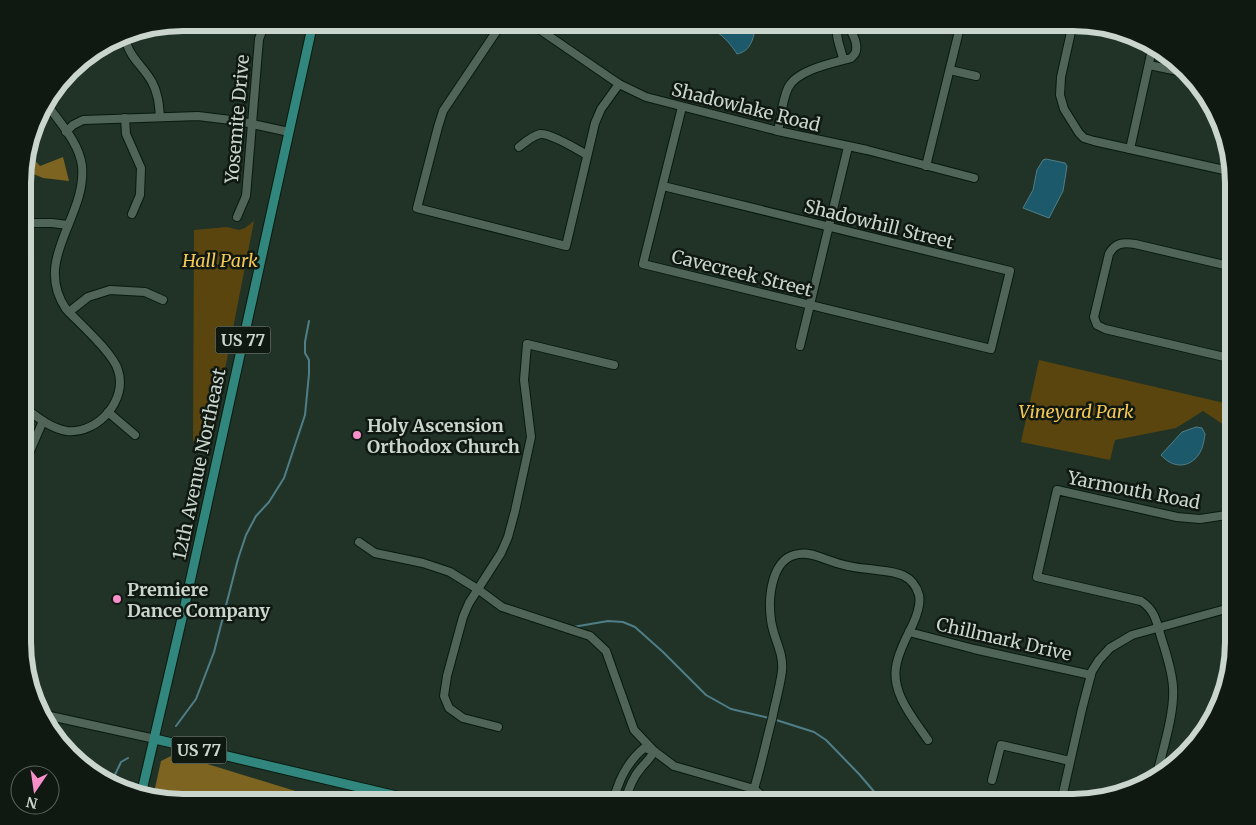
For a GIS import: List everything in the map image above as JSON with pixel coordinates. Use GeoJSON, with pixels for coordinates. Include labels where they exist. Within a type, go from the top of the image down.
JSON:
{"type":"FeatureCollection","features":[{"type":"Feature","properties":{"kind":"main road","name":"12th Avenue Northeast"},"geometry":{"type":"LineString","coordinates":[[143,788],[311,31]]}},
{"type":"Feature","properties":{"kind":"main road","name":"US 77"},"geometry":{"type":"LineString","coordinates":[[155,739],[387,794]]}},
{"type":"Feature","properties":{"kind":"street","name":"Yosemite Drive"},"geometry":{"type":"LineString","coordinates":[[238,217],[246,196],[259,39],[262,31]]}},
{"type":"Feature","properties":{"kind":"street"},"geometry":{"type":"LineString","coordinates":[[496,31],[443,111],[417,208],[566,246],[598,115],[619,84]]}},
{"type":"Feature","properties":{"kind":"street","name":"Shadowlake Road"},"geometry":{"type":"LineString","coordinates":[[543,31],[619,84],[646,97],[974,178]]}},
{"type":"Feature","properties":{"kind":"street"},"geometry":{"type":"LineString","coordinates":[[926,166],[959,31]]}},
{"type":"Feature","properties":{"kind":"street"},"geometry":{"type":"LineString","coordinates":[[1071,31],[1060,85],[1060,95],[1064,109],[1084,138],[1224,170]]}},
{"type":"Feature","properties":{"kind":"street"},"geometry":{"type":"LineString","coordinates":[[127,42],[128,49],[156,92],[160,117]]}},
{"type":"Feature","properties":{"kind":"street"},"geometry":{"type":"LineString","coordinates":[[1130,149],[1151,54]]}},
{"type":"Feature","properties":{"kind":"street"},"geometry":{"type":"LineString","coordinates":[[778,131],[788,88],[793,80],[803,74],[843,60]]}},
{"type":"Feature","properties":{"kind":"street"},"geometry":{"type":"LineString","coordinates":[[1149,65],[1174,70]]}},
{"type":"Feature","properties":{"kind":"street"},"geometry":{"type":"LineString","coordinates":[[950,70],[976,76]]}},
{"type":"Feature","properties":{"kind":"street","name":"Cavecreek Street"},"geometry":{"type":"LineString","coordinates":[[682,107],[643,264],[991,349]]}},
{"type":"Feature","properties":{"kind":"street"},"geometry":{"type":"LineString","coordinates":[[31,413],[43,422],[58,429],[74,431],[92,426],[103,419],[108,412],[118,393],[120,376],[107,350],[61,302],[54,280],[56,261],[81,185],[82,173],[79,156],[51,110]]}},
{"type":"Feature","properties":{"kind":"street"},"geometry":{"type":"LineString","coordinates":[[66,132],[73,125],[83,120],[214,117],[289,132]]}},
{"type":"Feature","properties":{"kind":"street"},"geometry":{"type":"LineString","coordinates":[[125,118],[126,134],[141,168],[140,195],[132,214]]}},
{"type":"Feature","properties":{"kind":"street"},"geometry":{"type":"LineString","coordinates":[[519,147],[529,139],[541,134],[552,137],[587,155]]}},
{"type":"Feature","properties":{"kind":"street"},"geometry":{"type":"LineString","coordinates":[[800,346],[848,147]]}},
{"type":"Feature","properties":{"kind":"street","name":"Shadowhill Street"},"geometry":{"type":"LineString","coordinates":[[663,186],[1010,271],[991,349]]}},
{"type":"Feature","properties":{"kind":"street"},"geometry":{"type":"LineString","coordinates":[[31,223],[68,225]]}},
{"type":"Feature","properties":{"kind":"street"},"geometry":{"type":"LineString","coordinates":[[1224,265],[1135,244],[1120,243],[1109,254],[1095,312],[1095,322],[1105,329],[1224,356]]}},
{"type":"Feature","properties":{"kind":"street"},"geometry":{"type":"LineString","coordinates":[[69,312],[88,297],[110,290],[145,292],[163,300]]}},
{"type":"Feature","properties":{"kind":"street"},"geometry":{"type":"LineString","coordinates":[[498,728],[463,718],[449,708],[444,696],[446,676],[463,617],[469,603],[501,553],[508,537],[530,444],[529,415],[524,380],[527,344],[614,365]]}},
{"type":"Feature","properties":{"kind":"street"},"geometry":{"type":"LineString","coordinates":[[108,412],[136,435]]}},
{"type":"Feature","properties":{"kind":"street"},"geometry":{"type":"LineString","coordinates":[[31,449],[43,422]]}},
{"type":"Feature","properties":{"kind":"street","name":"Yarmouth Road"},"geometry":{"type":"LineString","coordinates":[[1159,628],[1152,611],[1141,602],[1037,577],[1057,490],[1155,513],[1190,519],[1224,516]]}},
{"type":"Feature","properties":{"kind":"street"},"geometry":{"type":"LineString","coordinates":[[359,542],[375,553],[423,563],[450,572],[502,607],[590,636],[606,650],[634,730],[654,751],[674,766],[754,789],[759,793]]}},
{"type":"Feature","properties":{"kind":"street"},"geometry":{"type":"LineString","coordinates":[[754,789],[761,767],[782,669],[781,651],[771,620],[772,584],[778,567],[787,558],[798,554],[814,554],[846,565],[895,571],[906,577],[913,585],[919,595],[919,606],[896,662],[896,685],[911,715],[928,740]]}},
{"type":"Feature","properties":{"kind":"street"},"geometry":{"type":"LineString","coordinates":[[1063,793],[1091,675],[1095,665],[1104,653],[1132,635],[1224,610]]}},
{"type":"Feature","properties":{"kind":"street"},"geometry":{"type":"LineString","coordinates":[[1159,628],[1169,663],[1174,694],[1159,767]]}},
{"type":"Feature","properties":{"kind":"street","name":"Chillmark Drive"},"geometry":{"type":"LineString","coordinates":[[909,632],[974,649],[1091,675]]}},
{"type":"Feature","properties":{"kind":"street"},"geometry":{"type":"LineString","coordinates":[[51,716],[155,739]]}},
{"type":"Feature","properties":{"kind":"street"},"geometry":{"type":"LineString","coordinates":[[992,780],[1001,745],[1070,761]]}},
{"type":"Feature","properties":{"kind":"street"},"geometry":{"type":"LineString","coordinates":[[616,794],[621,777],[636,754],[644,748],[654,751]]}},
{"type":"Feature","properties":{"kind":"street"},"geometry":{"type":"LineString","coordinates":[[628,794],[640,768],[654,751]]}},
{"type":"Feature","properties":{"kind":"green space","name":"Hall Park"},"geometry":{"type":"Polygon","coordinates":[[[254,221],[210,446],[193,441],[194,230],[227,227],[239,230],[254,221]]]}},
{"type":"Feature","properties":{"kind":"green space","name":"Vineyard Park"},"geometry":{"type":"Polygon","coordinates":[[[1039,360],[1224,403],[1224,425],[1203,411],[1176,428],[1115,440],[1110,460],[1021,442],[1039,360]]]}},
{"type":"Feature","properties":{"kind":"shaded area"},"geometry":{"type":"Polygon","coordinates":[[[63,157],[69,181],[43,178],[32,173],[34,159],[40,166],[63,157]]]}},
{"type":"Feature","properties":{"kind":"shaded area"},"geometry":{"type":"Polygon","coordinates":[[[175,754],[305,794],[184,794],[154,791],[161,761],[175,754]]]}},
{"type":"Feature","properties":{"kind":"water"},"geometry":{"type":"Polygon","coordinates":[[[715,31],[754,31],[753,38],[746,50],[737,54],[720,34],[715,31]]]}},
{"type":"Feature","properties":{"kind":"water"},"geometry":{"type":"Polygon","coordinates":[[[1043,160],[1065,163],[1067,166],[1063,191],[1049,218],[1023,208],[1033,190],[1037,170],[1043,160]]]}},
{"type":"Feature","properties":{"kind":"water"},"geometry":{"type":"Polygon","coordinates":[[[1196,427],[1202,428],[1205,434],[1204,442],[1195,459],[1180,465],[1170,462],[1161,455],[1182,432],[1196,427]]]}},
{"type":"Feature","properties":{"kind":"waterway"},"geometry":{"type":"LineString","coordinates":[[176,726],[196,699],[214,652],[246,535],[256,516],[269,502],[284,478],[305,415],[309,374],[309,360],[305,353],[305,342],[309,321]]}},
{"type":"Feature","properties":{"kind":"waterway"},"geometry":{"type":"LineString","coordinates":[[573,627],[608,621],[623,622],[635,627],[706,695],[731,709],[769,718]]}},
{"type":"Feature","properties":{"kind":"waterway"},"geometry":{"type":"LineString","coordinates":[[773,719],[814,732],[826,740],[875,793]]}},
{"type":"Feature","properties":{"kind":"waterway"},"geometry":{"type":"LineString","coordinates":[[114,777],[121,762],[128,758]]}},
{"type":"Feature","properties":{"kind":"place","name":"Holy Ascension Orthodox Church"},"geometry":{"type":"Point","coordinates":[357,435]}},
{"type":"Feature","properties":{"kind":"place","name":"Premiere Dance Company"},"geometry":{"type":"Point","coordinates":[117,599]}}]}
